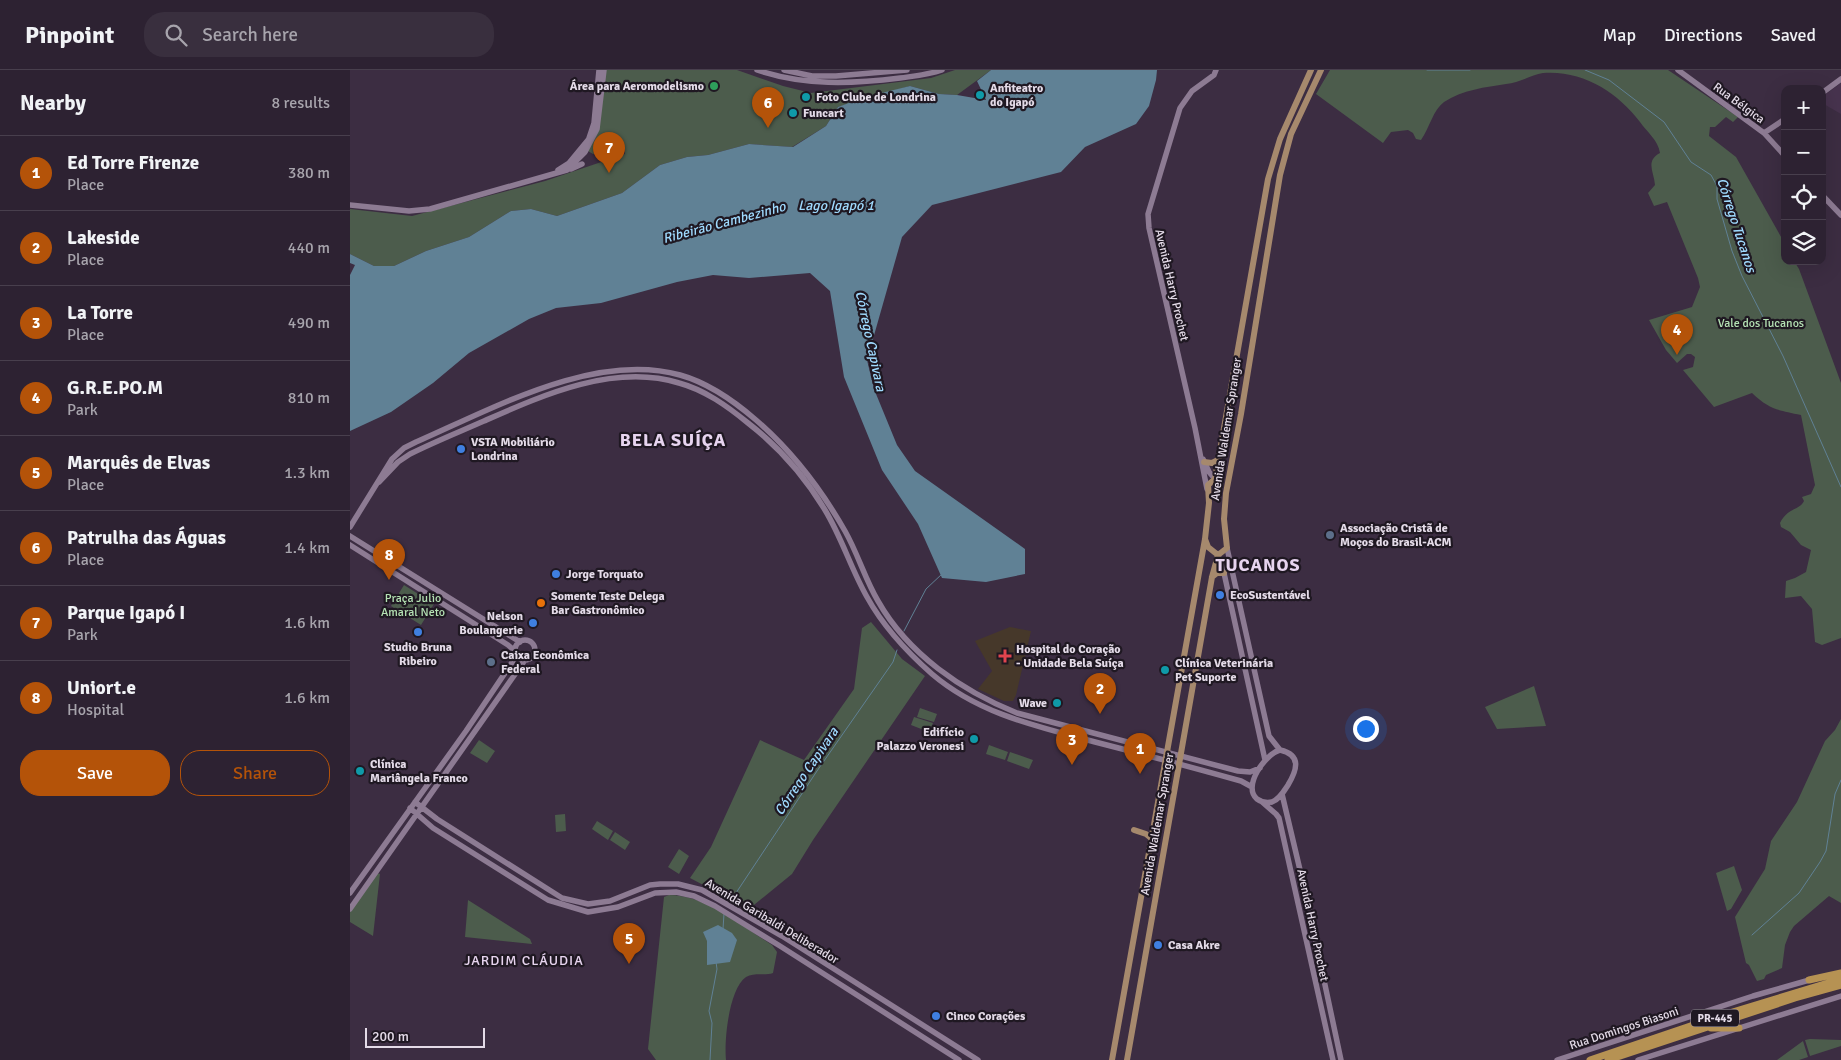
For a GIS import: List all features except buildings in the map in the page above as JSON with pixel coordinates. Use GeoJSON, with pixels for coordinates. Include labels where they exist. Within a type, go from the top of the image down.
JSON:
{"type":"FeatureCollection","features":[{"type":"Feature","properties":{"kind":"highway"},"geometry":{"type":"LineString","coordinates":[[1809,980],[1841,971]]}},
{"type":"Feature","properties":{"kind":"highway","name":"PR-445"},"geometry":{"type":"LineString","coordinates":[[1590,1060],[1726,1014],[1841,979]]}},
{"type":"Feature","properties":{"kind":"highway","name":"PR-445"},"geometry":{"type":"LineString","coordinates":[[1608,1060],[1841,985]]}},
{"type":"Feature","properties":{"kind":"highway"},"geometry":{"type":"LineString","coordinates":[[1704,1028],[1739,1028]]}},
{"type":"Feature","properties":{"kind":"main road","name":"Avenida Waldemar Spranger"},"geometry":{"type":"LineString","coordinates":[[1112,1060],[1205,539],[1209,504],[1208,485],[1214,479],[1218,460],[1268,179],[1280,139],[1311,70]]}},
{"type":"Feature","properties":{"kind":"main road","name":"Avenida Waldemar Spranger"},"geometry":{"type":"LineString","coordinates":[[1227,548],[1224,519],[1226,492],[1284,156],[1291,134],[1321,70]]}},
{"type":"Feature","properties":{"kind":"main road"},"geometry":{"type":"LineString","coordinates":[[1243,322],[1255,322]]}},
{"type":"Feature","properties":{"kind":"main road"},"geometry":{"type":"LineString","coordinates":[[1203,460],[1212,463],[1218,460]]}},
{"type":"Feature","properties":{"kind":"main road"},"geometry":{"type":"LineString","coordinates":[[1214,479],[1221,482],[1226,492]]}},
{"type":"Feature","properties":{"kind":"main road"},"geometry":{"type":"LineString","coordinates":[[1205,539],[1208,547],[1218,555],[1227,548]]}},
{"type":"Feature","properties":{"kind":"main road","name":"Avenida Waldemar Spranger"},"geometry":{"type":"LineString","coordinates":[[1128,1060],[1212,577],[1218,555]]}},
{"type":"Feature","properties":{"kind":"main road"},"geometry":{"type":"LineString","coordinates":[[1212,577],[1218,573],[1224,573]]}},
{"type":"Feature","properties":{"kind":"main road"},"geometry":{"type":"LineString","coordinates":[[1134,830],[1151,838]]}},
{"type":"Feature","properties":{"kind":"street"},"geometry":{"type":"LineString","coordinates":[[581,161],[594,123],[599,70]]}},
{"type":"Feature","properties":{"kind":"street"},"geometry":{"type":"LineString","coordinates":[[350,205],[408,211],[430,209],[489,193],[554,172],[567,170],[581,161],[596,129],[604,70]]}},
{"type":"Feature","properties":{"kind":"street"},"geometry":{"type":"LineString","coordinates":[[758,70],[786,78],[836,83],[933,74],[942,70]]}},
{"type":"Feature","properties":{"kind":"street"},"geometry":{"type":"LineString","coordinates":[[784,70],[812,76],[836,76],[907,70]]}},
{"type":"Feature","properties":{"kind":"street","name":"Rua Bélgica"},"geometry":{"type":"LineString","coordinates":[[1678,70],[1764,133],[1781,152]]}},
{"type":"Feature","properties":{"kind":"street","name":"Avenida Harry Prochet"},"geometry":{"type":"LineString","coordinates":[[1208,491],[1203,474],[1203,460],[1149,228],[1148,214],[1180,108],[1192,91],[1215,72]]}},
{"type":"Feature","properties":{"kind":"street"},"geometry":{"type":"LineString","coordinates":[[1826,90],[1841,79]]}},
{"type":"Feature","properties":{"kind":"street"},"geometry":{"type":"LineString","coordinates":[[596,110],[598,114],[596,129]]}},
{"type":"Feature","properties":{"kind":"street"},"geometry":{"type":"LineString","coordinates":[[1764,133],[1781,122]]}},
{"type":"Feature","properties":{"kind":"street"},"geometry":{"type":"LineString","coordinates":[[554,172],[569,163],[588,138]]}},
{"type":"Feature","properties":{"kind":"street"},"geometry":{"type":"LineString","coordinates":[[1826,199],[1841,215]]}},
{"type":"Feature","properties":{"kind":"street"},"geometry":{"type":"LineString","coordinates":[[350,528],[384,475],[410,445],[531,392],[578,378],[624,370],[655,370],[680,375],[705,385],[725,396],[749,414],[783,445],[817,485],[845,532],[879,604],[917,651],[946,674],[978,695],[1017,713],[1246,773],[1260,768]]}},
{"type":"Feature","properties":{"kind":"street"},"geometry":{"type":"LineString","coordinates":[[678,382],[680,375]]}},
{"type":"Feature","properties":{"kind":"street"},"geometry":{"type":"LineString","coordinates":[[396,460],[551,393],[611,379],[639,377],[678,382],[708,394],[738,415],[770,442],[810,489],[838,533],[861,584],[886,626],[911,654],[942,682],[972,701],[1012,719],[1241,781],[1252,787]]}},
{"type":"Feature","properties":{"kind":"street"},"geometry":{"type":"LineString","coordinates":[[578,378],[579,386]]}},
{"type":"Feature","properties":{"kind":"street"},"geometry":{"type":"LineString","coordinates":[[480,415],[483,421]]}},
{"type":"Feature","properties":{"kind":"street"},"geometry":{"type":"LineString","coordinates":[[770,442],[775,437]]}},
{"type":"Feature","properties":{"kind":"street"},"geometry":{"type":"LineString","coordinates":[[777,450],[783,445]]}},
{"type":"Feature","properties":{"kind":"street","name":"Avenida Harry Prochet"},"geometry":{"type":"LineString","coordinates":[[1203,460],[1214,479]]}},
{"type":"Feature","properties":{"kind":"street"},"geometry":{"type":"LineString","coordinates":[[810,489],[817,485]]}},
{"type":"Feature","properties":{"kind":"street"},"geometry":{"type":"LineString","coordinates":[[350,536],[520,642],[528,641],[534,647],[532,656],[525,660],[350,909]]}},
{"type":"Feature","properties":{"kind":"street"},"geometry":{"type":"LineString","coordinates":[[350,545],[508,645],[519,658],[525,660]]}},
{"type":"Feature","properties":{"kind":"street"},"geometry":{"type":"LineString","coordinates":[[1227,548],[1269,736],[1280,750],[1290,753],[1296,762],[1294,774],[1282,794],[1274,801],[1266,803],[1254,795],[1252,787],[1265,760],[1272,753],[1280,750]]}},
{"type":"Feature","properties":{"kind":"street"},"geometry":{"type":"LineString","coordinates":[[1218,555],[1224,573],[1265,760]]}},
{"type":"Feature","properties":{"kind":"street"},"geometry":{"type":"LineString","coordinates":[[350,893],[513,661],[516,646],[520,642]]}},
{"type":"Feature","properties":{"kind":"street","name":"Avenida Harry Prochet"},"geometry":{"type":"LineString","coordinates":[[1282,794],[1341,1060]]}},
{"type":"Feature","properties":{"kind":"street","name":"Avenida Harry Prochet"},"geometry":{"type":"LineString","coordinates":[[1261,801],[1279,818],[1333,1060]]}},
{"type":"Feature","properties":{"kind":"street","name":"Avenida Garibaldi Deliberador"},"geometry":{"type":"LineString","coordinates":[[415,802],[437,819],[562,898],[588,904],[610,901],[650,885],[678,884],[702,890],[978,1060]]}},
{"type":"Feature","properties":{"kind":"street","name":"Avenida Garibaldi Deliberador"},"geometry":{"type":"LineString","coordinates":[[410,808],[433,828],[557,904],[588,912],[618,907],[655,893],[676,892],[694,896],[715,906],[959,1060]]}},
{"type":"Feature","properties":{"kind":"street"},"geometry":{"type":"LineString","coordinates":[[433,828],[437,819]]}},
{"type":"Feature","properties":{"kind":"street"},"geometry":{"type":"LineString","coordinates":[[676,892],[678,884]]}},
{"type":"Feature","properties":{"kind":"street","name":"Rua Domingos Biasoni"},"geometry":{"type":"LineString","coordinates":[[1557,1060],[1753,996],[1809,980]]}},
{"type":"Feature","properties":{"kind":"street","name":"PR-445"},"geometry":{"type":"LineString","coordinates":[[1638,1060],[1841,996]]}},
{"type":"Feature","properties":{"kind":"shaded area"},"geometry":{"type":"Polygon","coordinates":[[[1841,83],[1841,114],[1826,105],[1826,94],[1841,83]]]}},
{"type":"Feature","properties":{"kind":"shaded area","name":"Hospital do Coração - Unidade Bela Suíça"},"geometry":{"type":"Polygon","coordinates":[[[1010,627],[1031,631],[1016,695],[1013,701],[1004,701],[978,689],[992,671],[975,641],[1010,627]]]}},
{"type":"Feature","properties":{"kind":"green space"},"geometry":{"type":"Polygon","coordinates":[[[606,70],[737,70],[783,86],[811,93],[931,78],[955,70],[991,70],[957,95],[939,94],[910,86],[838,107],[826,126],[792,147],[749,144],[708,155],[687,157],[660,165],[622,193],[557,216],[531,209],[511,211],[469,237],[426,251],[394,266],[374,266],[350,254],[350,209],[412,216],[545,181],[625,154],[624,145],[593,154],[588,151],[606,70]]]}},
{"type":"Feature","properties":{"kind":"green space","name":"Vale dos Tucanos"},"geometry":{"type":"Polygon","coordinates":[[[1330,70],[1668,70],[1738,117],[1733,122],[1726,117],[1715,127],[1710,127],[1709,136],[1736,157],[1781,237],[1781,265],[1796,265],[1799,269],[1841,383],[1841,638],[1822,645],[1815,642],[1812,609],[1801,596],[1785,598],[1786,581],[1806,572],[1811,550],[1801,545],[1790,532],[1781,527],[1780,523],[1786,514],[1802,504],[1804,501],[1802,497],[1811,494],[1815,485],[1801,415],[1775,408],[1764,403],[1752,393],[1714,407],[1683,370],[1693,367],[1695,357],[1687,354],[1677,363],[1666,350],[1649,320],[1692,307],[1700,287],[1667,202],[1654,206],[1648,193],[1655,185],[1652,163],[1655,156],[1660,153],[1659,148],[1655,140],[1631,111],[1610,93],[1585,79],[1558,73],[1543,73],[1516,82],[1466,92],[1451,98],[1440,105],[1421,140],[1416,139],[1413,133],[1408,130],[1391,132],[1383,143],[1316,94],[1330,70]]]}},
{"type":"Feature","properties":{"kind":"green space","name":"Praça Julio Amaral Neto"},"geometry":{"type":"Polygon","coordinates":[[[404,585],[434,604],[421,625],[391,606],[404,585]]]}},
{"type":"Feature","properties":{"kind":"green space"},"geometry":{"type":"Polygon","coordinates":[[[871,622],[902,659],[925,676],[813,840],[792,874],[749,909],[690,878],[711,847],[760,740],[804,760],[854,689],[862,628],[871,622]]]}},
{"type":"Feature","properties":{"kind":"green space"},"geometry":{"type":"Polygon","coordinates":[[[1534,686],[1546,726],[1497,729],[1485,707],[1534,686]]]}},
{"type":"Feature","properties":{"kind":"green space"},"geometry":{"type":"Polygon","coordinates":[[[920,708],[937,714],[934,722],[917,717],[920,708]]]}},
{"type":"Feature","properties":{"kind":"green space"},"geometry":{"type":"Polygon","coordinates":[[[914,717],[933,723],[929,732],[911,725],[914,717]]]}},
{"type":"Feature","properties":{"kind":"green space"},"geometry":{"type":"Polygon","coordinates":[[[1841,719],[1841,903],[1829,896],[1794,926],[1785,945],[1782,968],[1757,981],[1749,965],[1746,963],[1735,917],[1765,869],[1771,841],[1797,802],[1825,741],[1835,730],[1841,719]]]}},
{"type":"Feature","properties":{"kind":"green space"},"geometry":{"type":"Polygon","coordinates":[[[479,740],[495,751],[487,763],[470,753],[479,740]]]}},
{"type":"Feature","properties":{"kind":"green space"},"geometry":{"type":"Polygon","coordinates":[[[989,745],[1008,752],[1005,760],[986,754],[989,745]]]}},
{"type":"Feature","properties":{"kind":"green space"},"geometry":{"type":"Polygon","coordinates":[[[1010,752],[1033,760],[1029,769],[1007,761],[1010,752]]]}},
{"type":"Feature","properties":{"kind":"green space"},"geometry":{"type":"Polygon","coordinates":[[[565,814],[566,831],[556,832],[555,815],[565,814]]]}},
{"type":"Feature","properties":{"kind":"green space"},"geometry":{"type":"Polygon","coordinates":[[[597,821],[613,831],[608,840],[592,829],[597,821]]]}},
{"type":"Feature","properties":{"kind":"green space"},"geometry":{"type":"Polygon","coordinates":[[[615,832],[630,842],[625,850],[610,840],[615,832]]]}},
{"type":"Feature","properties":{"kind":"green space"},"geometry":{"type":"Polygon","coordinates":[[[679,849],[689,856],[679,874],[668,867],[679,849]]]}},
{"type":"Feature","properties":{"kind":"green space"},"geometry":{"type":"Polygon","coordinates":[[[1734,866],[1742,890],[1731,909],[1727,911],[1716,873],[1734,866]]]}},
{"type":"Feature","properties":{"kind":"green space"},"geometry":{"type":"Polygon","coordinates":[[[377,873],[380,874],[373,936],[350,922],[350,912],[377,873]]]}},
{"type":"Feature","properties":{"kind":"green space"},"geometry":{"type":"Polygon","coordinates":[[[669,895],[683,896],[710,906],[772,945],[777,952],[773,973],[746,977],[735,992],[727,1028],[726,1060],[656,1060],[648,1049],[664,897],[669,895]]]}},
{"type":"Feature","properties":{"kind":"green space"},"geometry":{"type":"Polygon","coordinates":[[[468,900],[530,939],[532,944],[465,937],[468,900]]]}},
{"type":"Feature","properties":{"kind":"green space"},"geometry":{"type":"Polygon","coordinates":[[[1805,1040],[1841,1040],[1841,1046],[1810,1056],[1805,1040]]]}},
{"type":"Feature","properties":{"kind":"green space"},"geometry":{"type":"Polygon","coordinates":[[[1803,1041],[1808,1057],[1799,1060],[1777,1060],[1803,1041]]]}},
{"type":"Feature","properties":{"kind":"water","name":"Lago Igapó 1"},"geometry":{"type":"Polygon","coordinates":[[[991,70],[1157,70],[1149,106],[1136,124],[1085,147],[1061,172],[932,205],[902,237],[867,360],[874,389],[897,445],[915,471],[1025,549],[1025,574],[986,582],[942,578],[918,524],[882,470],[844,377],[830,291],[810,273],[749,278],[713,275],[677,282],[601,303],[556,308],[529,319],[469,353],[433,383],[391,412],[350,431],[350,275],[355,265],[350,263],[350,254],[374,266],[394,266],[426,251],[469,237],[511,211],[531,209],[557,216],[622,193],[660,165],[687,157],[708,155],[749,144],[793,147],[826,126],[838,107],[865,97],[910,86],[939,94],[986,100],[977,81],[991,70]]]}},
{"type":"Feature","properties":{"kind":"water"},"geometry":{"type":"Polygon","coordinates":[[[718,925],[732,933],[737,940],[730,962],[707,965],[707,941],[703,932],[718,925]]]}},
{"type":"Feature","properties":{"kind":"waterway","name":"Córrego Tucanos"},"geometry":{"type":"LineString","coordinates":[[1427,70],[1470,70]]}},
{"type":"Feature","properties":{"kind":"waterway","name":"Córrego Tucanos"},"geometry":{"type":"LineString","coordinates":[[1585,70],[1609,80],[1664,122],[1691,162],[1711,175],[1717,186],[1717,199],[1732,251],[1742,276],[1783,356],[1841,487]]}},
{"type":"Feature","properties":{"kind":"waterway","name":"Córrego Capivara"},"geometry":{"type":"LineString","coordinates":[[904,631],[926,589],[942,574]]}},
{"type":"Feature","properties":{"kind":"waterway","name":"Córrego Capivara"},"geometry":{"type":"LineString","coordinates":[[730,902],[817,771],[893,662],[897,650]]}},
{"type":"Feature","properties":{"kind":"waterway","name":"Córrego Tucanos"},"geometry":{"type":"LineString","coordinates":[[1752,935],[1799,893],[1820,862],[1826,851],[1835,794],[1841,780]]}},
{"type":"Feature","properties":{"kind":"waterway","name":"Córrego Capivara"},"geometry":{"type":"LineString","coordinates":[[723,929],[724,914]]}},
{"type":"Feature","properties":{"kind":"waterway","name":"Córrego Capivara"},"geometry":{"type":"LineString","coordinates":[[710,1060],[712,1023],[709,1011],[717,969],[716,962]]}},
{"type":"Feature","properties":{"kind":"place","name":"Área para Aeromodelismo"},"geometry":{"type":"Point","coordinates":[714,86]}},
{"type":"Feature","properties":{"kind":"place","name":"Anfiteatro do Igapó"},"geometry":{"type":"Point","coordinates":[980,95]}},
{"type":"Feature","properties":{"kind":"place","name":"Foto Clube de Londrina"},"geometry":{"type":"Point","coordinates":[806,97]}},
{"type":"Feature","properties":{"kind":"place","name":"Funcart"},"geometry":{"type":"Point","coordinates":[793,113]}},
{"type":"Feature","properties":{"kind":"place","name":"Patrulha das Águas"},"geometry":{"type":"Point","coordinates":[768,128]}},
{"type":"Feature","properties":{"kind":"place","name":"Parque Igapó I"},"geometry":{"type":"Point","coordinates":[609,173]}},
{"type":"Feature","properties":{"kind":"place","name":"G.R.E.PO.M"},"geometry":{"type":"Point","coordinates":[1677,355]}},
{"type":"Feature","properties":{"kind":"place","name":"VSTA Mobiliário Londrina"},"geometry":{"type":"Point","coordinates":[461,449]}},
{"type":"Feature","properties":{"kind":"place","name":"Associação Cristã de Moços do Brasil-ACM"},"geometry":{"type":"Point","coordinates":[1330,535]}},
{"type":"Feature","properties":{"kind":"place","name":"Jorge Torquato"},"geometry":{"type":"Point","coordinates":[556,574]}},
{"type":"Feature","properties":{"kind":"place","name":"Uniort.e"},"geometry":{"type":"Point","coordinates":[389,580]}},
{"type":"Feature","properties":{"kind":"place","name":"EcoSustentável"},"geometry":{"type":"Point","coordinates":[1220,595]}},
{"type":"Feature","properties":{"kind":"place","name":"Somente Teste Delega Bar Gastronômico"},"geometry":{"type":"Point","coordinates":[541,603]}},
{"type":"Feature","properties":{"kind":"place","name":"Nelson Boulangerie"},"geometry":{"type":"Point","coordinates":[533,623]}},
{"type":"Feature","properties":{"kind":"place","name":"Studio Bruna Ribeiro"},"geometry":{"type":"Point","coordinates":[418,632]}},
{"type":"Feature","properties":{"kind":"place","name":"Hospital do Coração - Unidade Bela Suíça"},"geometry":{"type":"Point","coordinates":[1005,656]}},
{"type":"Feature","properties":{"kind":"place","name":"Caixa Econômica Federal"},"geometry":{"type":"Point","coordinates":[491,662]}},
{"type":"Feature","properties":{"kind":"place","name":"Clínica Veterinária Pet Suporte"},"geometry":{"type":"Point","coordinates":[1165,670]}},
{"type":"Feature","properties":{"kind":"place","name":"Wave"},"geometry":{"type":"Point","coordinates":[1057,703]}},
{"type":"Feature","properties":{"kind":"place","name":"Lakeside"},"geometry":{"type":"Point","coordinates":[1100,714]}},
{"type":"Feature","properties":{"kind":"place","name":"Edifício Palazzo Veronesi"},"geometry":{"type":"Point","coordinates":[974,739]}},
{"type":"Feature","properties":{"kind":"place","name":"La Torre"},"geometry":{"type":"Point","coordinates":[1072,765]}},
{"type":"Feature","properties":{"kind":"place","name":"Clínica Mariângela Franco"},"geometry":{"type":"Point","coordinates":[360,771]}},
{"type":"Feature","properties":{"kind":"place","name":"Ed Torre Firenze"},"geometry":{"type":"Point","coordinates":[1140,774]}},
{"type":"Feature","properties":{"kind":"place","name":"Casa Akre"},"geometry":{"type":"Point","coordinates":[1158,945]}},
{"type":"Feature","properties":{"kind":"place","name":"Marquês de Elvas"},"geometry":{"type":"Point","coordinates":[629,964]}},
{"type":"Feature","properties":{"kind":"place","name":"Cinco Corações"},"geometry":{"type":"Point","coordinates":[936,1016]}},
{"type":"Feature","properties":{"kind":"district","name":"BELA SUÍÇA"},"geometry":{"type":"Point","coordinates":[673,440]}},
{"type":"Feature","properties":{"kind":"district","name":"TUCANOS"},"geometry":{"type":"Point","coordinates":[1258,565]}},
{"type":"Feature","properties":{"kind":"district","name":"JARDIM CLÁUDIA"},"geometry":{"type":"Point","coordinates":[524,960]}},
{"type":"Feature","properties":{"kind":"water label","name":"Ribeirão Cambezinho"},"geometry":{"type":"Point","coordinates":[724,222]}}]}
